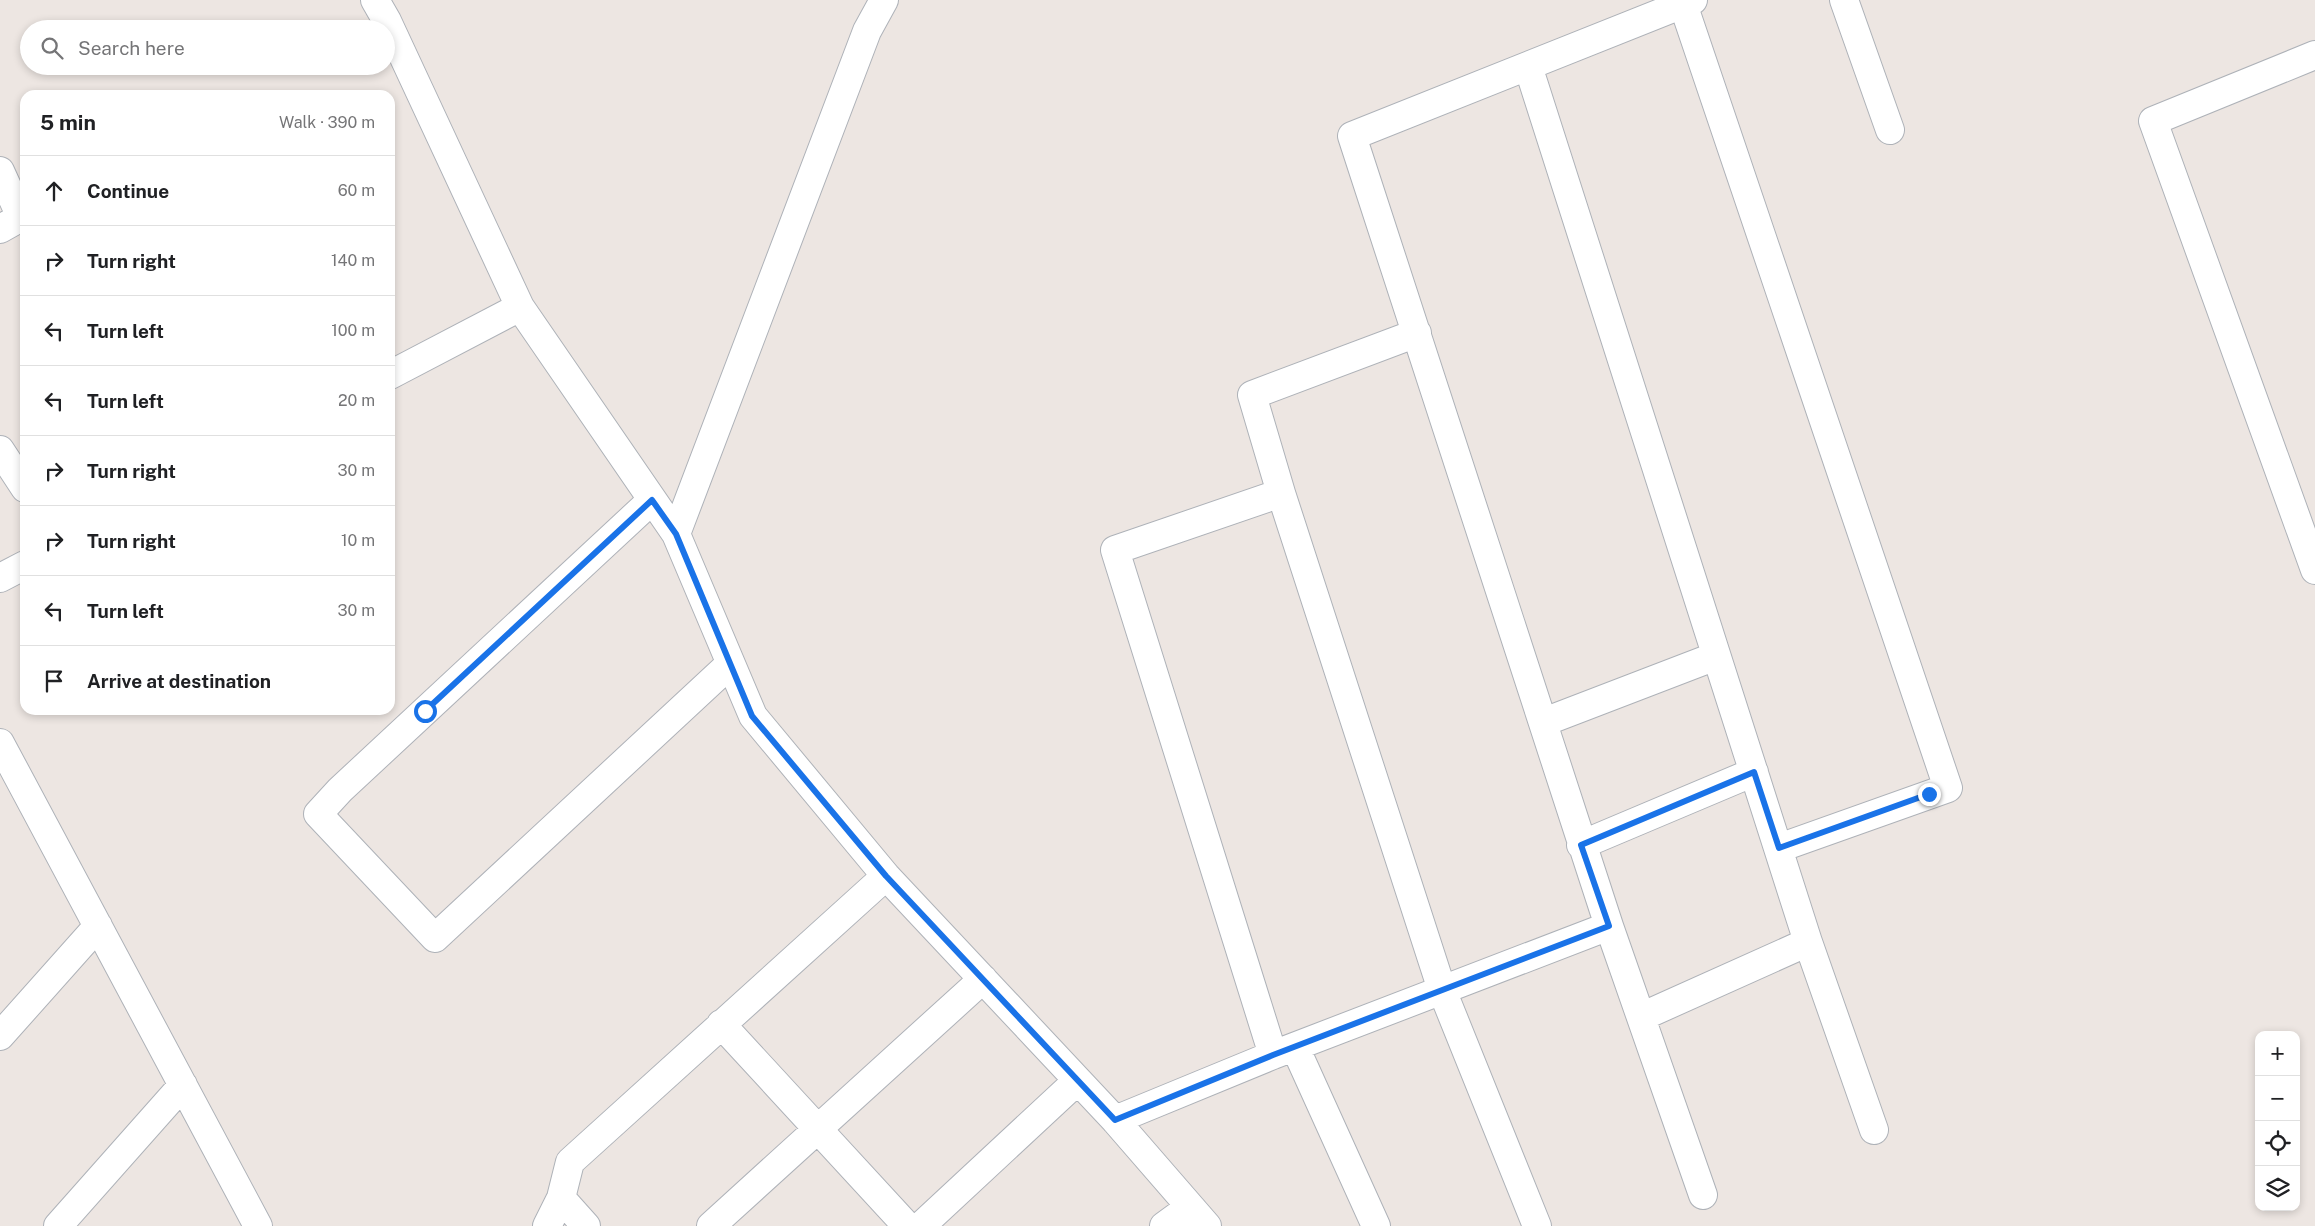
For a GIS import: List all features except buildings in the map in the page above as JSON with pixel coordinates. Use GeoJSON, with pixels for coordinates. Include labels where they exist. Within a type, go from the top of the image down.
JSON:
{"type":"FeatureCollection","features":[{"type":"Feature","properties":{"kind":"street"},"geometry":{"type":"LineString","coordinates":[[374,0],[386,20]]}},
{"type":"Feature","properties":{"kind":"street"},"geometry":{"type":"LineString","coordinates":[[676,534],[867,31],[884,0]]}},
{"type":"Feature","properties":{"kind":"street"},"geometry":{"type":"LineString","coordinates":[[1844,0],[1890,130]]}},
{"type":"Feature","properties":{"kind":"street"},"geometry":{"type":"LineString","coordinates":[[1703,1195],[1581,845],[1544,722],[1352,136],[1688,2],[1948,788],[1779,848]]}},
{"type":"Feature","properties":{"kind":"street"},"geometry":{"type":"LineString","coordinates":[[395,38],[520,308],[676,534],[752,716],[886,876],[1115,1120],[1198,1216],[1164,1226]]}},
{"type":"Feature","properties":{"kind":"street"},"geometry":{"type":"LineString","coordinates":[[2315,55],[2153,122],[2315,570]]}},
{"type":"Feature","properties":{"kind":"street"},"geometry":{"type":"LineString","coordinates":[[1528,66],[1808,942],[1874,1130]]}},
{"type":"Feature","properties":{"kind":"street"},"geometry":{"type":"LineString","coordinates":[[0,171],[15,221]]}},
{"type":"Feature","properties":{"kind":"street"},"geometry":{"type":"LineString","coordinates":[[395,372],[520,308]]}},
{"type":"Feature","properties":{"kind":"street"},"geometry":{"type":"LineString","coordinates":[[1416,333],[1252,395],[1281,494],[1442,990],[1537,1226]]}},
{"type":"Feature","properties":{"kind":"street"},"geometry":{"type":"LineString","coordinates":[[0,450],[20,480]]}},
{"type":"Feature","properties":{"kind":"street"},"geometry":{"type":"LineString","coordinates":[[1281,494],[1115,550],[1284,1051],[1376,1226]]}},
{"type":"Feature","properties":{"kind":"street"},"geometry":{"type":"LineString","coordinates":[[652,500],[340,790],[318,814],[434,938],[730,664]]}},
{"type":"Feature","properties":{"kind":"street"},"geometry":{"type":"LineString","coordinates":[[0,578],[20,568]]}},
{"type":"Feature","properties":{"kind":"street"},"geometry":{"type":"LineString","coordinates":[[1544,722],[1716,656]]}},
{"type":"Feature","properties":{"kind":"street"},"geometry":{"type":"LineString","coordinates":[[0,743],[258,1226]]}},
{"type":"Feature","properties":{"kind":"street"},"geometry":{"type":"LineString","coordinates":[[1581,845],[1754,772]]}},
{"type":"Feature","properties":{"kind":"street"},"geometry":{"type":"LineString","coordinates":[[547,1226],[561,1198],[570,1162],[886,876]]}},
{"type":"Feature","properties":{"kind":"street"},"geometry":{"type":"LineString","coordinates":[[0,1036],[98,926]]}},
{"type":"Feature","properties":{"kind":"street"},"geometry":{"type":"LineString","coordinates":[[1115,1120],[1284,1051],[1609,926]]}},
{"type":"Feature","properties":{"kind":"street"},"geometry":{"type":"LineString","coordinates":[[1641,1017],[1808,942]]}},
{"type":"Feature","properties":{"kind":"street"},"geometry":{"type":"LineString","coordinates":[[711,1226],[983,980]]}},
{"type":"Feature","properties":{"kind":"street"},"geometry":{"type":"LineString","coordinates":[[721,1024],[907,1226]]}},
{"type":"Feature","properties":{"kind":"street"},"geometry":{"type":"LineString","coordinates":[[921,1226],[1077,1081]]}},
{"type":"Feature","properties":{"kind":"street"},"geometry":{"type":"LineString","coordinates":[[58,1226],[183,1085]]}},
{"type":"Feature","properties":{"kind":"street"},"geometry":{"type":"LineString","coordinates":[[561,1198],[586,1226]]}},
{"type":"Feature","properties":{"kind":"route"},"geometry":{"type":"LineString","coordinates":[[425,711],[652,500],[676,534],[752,716],[886,876],[1115,1120],[1273,1055],[1609,926],[1581,845],[1754,772],[1779,848],[1929,794]]}}]}
